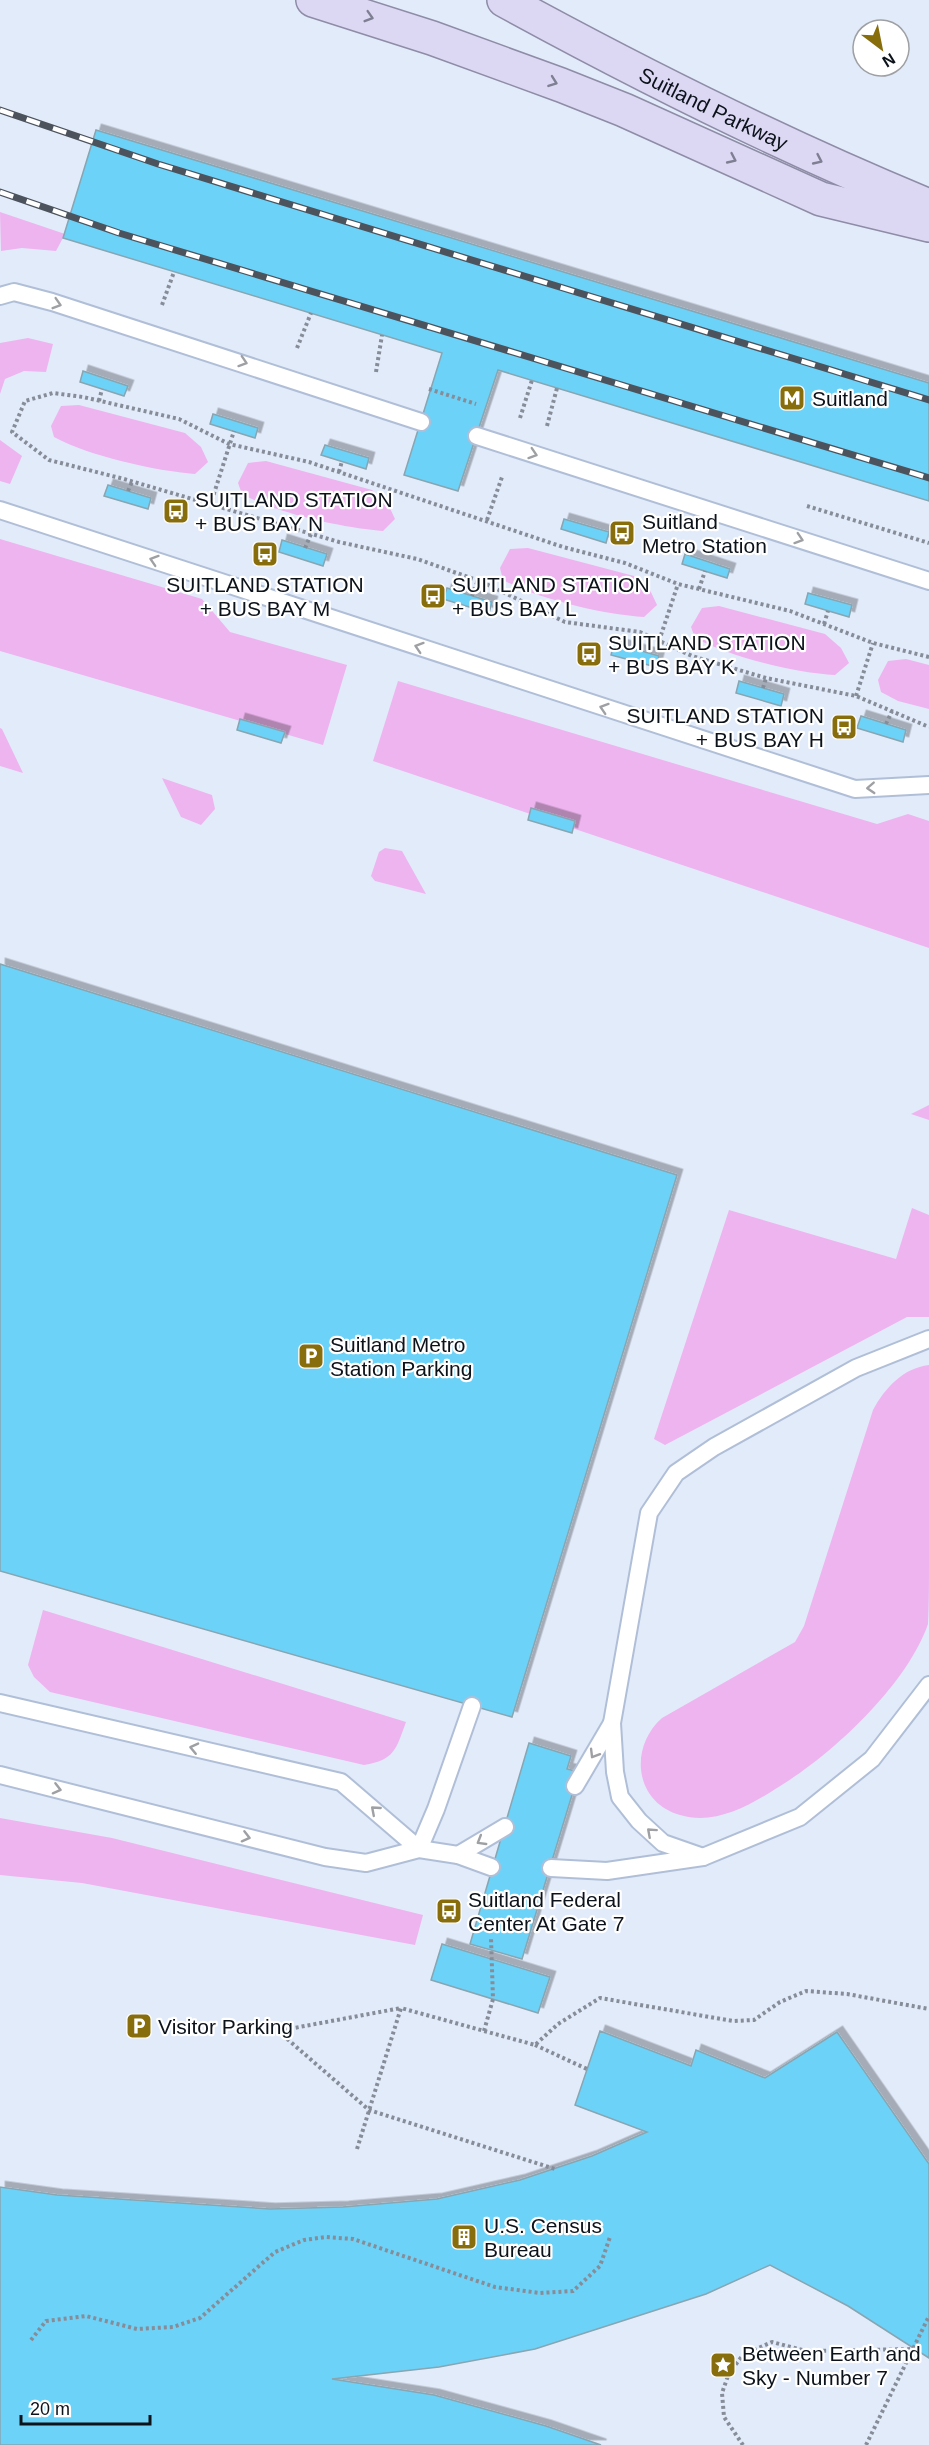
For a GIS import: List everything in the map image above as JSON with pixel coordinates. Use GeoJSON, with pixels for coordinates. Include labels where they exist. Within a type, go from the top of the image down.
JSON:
{"type":"FeatureCollection","features":[{"type":"Feature","properties":{"kind":"highway"},"geometry":{"type":"LineString","coordinates":[[313,0],[432,38],[561,85],[634,114],[821,200],[929,225]]}},
{"type":"Feature","properties":{"kind":"highway","name":"Suitland Parkway"},"geometry":{"type":"LineString","coordinates":[[504,0],[733,120],[828,164],[929,206]]}},
{"type":"Feature","properties":{"kind":"lane"},"geometry":{"type":"LineString","coordinates":[[0,296],[14,292],[52,302],[421,422]]}},
{"type":"Feature","properties":{"kind":"lane"},"geometry":{"type":"LineString","coordinates":[[477,436],[929,581]]}},
{"type":"Feature","properties":{"kind":"lane"},"geometry":{"type":"LineString","coordinates":[[0,510],[855,789],[929,785]]}},
{"type":"Feature","properties":{"kind":"lane"},"geometry":{"type":"LineString","coordinates":[[703,1857],[663,1843],[639,1821],[620,1797],[615,1772],[612,1723],[649,1513],[676,1473],[714,1447],[856,1368],[929,1339]]}},
{"type":"Feature","properties":{"kind":"lane"},"geometry":{"type":"LineString","coordinates":[[551,1868],[607,1870],[703,1857],[800,1817],[872,1759],[929,1685]]}},
{"type":"Feature","properties":{"kind":"lane"},"geometry":{"type":"LineString","coordinates":[[0,1703],[341,1782],[419,1849]]}},
{"type":"Feature","properties":{"kind":"lane"},"geometry":{"type":"LineString","coordinates":[[419,1849],[436,1809],[472,1706]]}},
{"type":"Feature","properties":{"kind":"lane"},"geometry":{"type":"LineString","coordinates":[[575,1786],[612,1723]]}},
{"type":"Feature","properties":{"kind":"lane"},"geometry":{"type":"LineString","coordinates":[[0,1775],[325,1857],[366,1863],[419,1849],[458,1856],[491,1867]]}},
{"type":"Feature","properties":{"kind":"lane"},"geometry":{"type":"LineString","coordinates":[[458,1856],[505,1827]]}},
{"type":"Feature","properties":{"kind":"path"},"geometry":{"type":"LineString","coordinates":[[162,305],[174,272]]}},
{"type":"Feature","properties":{"kind":"path"},"geometry":{"type":"LineString","coordinates":[[151,302],[173,309]]}},
{"type":"Feature","properties":{"kind":"path"},"geometry":{"type":"LineString","coordinates":[[297,348],[311,313]]}},
{"type":"Feature","properties":{"kind":"path"},"geometry":{"type":"LineString","coordinates":[[376,372],[382,335]]}},
{"type":"Feature","properties":{"kind":"path"},"geometry":{"type":"LineString","coordinates":[[286,345],[309,352]]}},
{"type":"Feature","properties":{"kind":"path"},"geometry":{"type":"LineString","coordinates":[[365,369],[385,375]]}},
{"type":"Feature","properties":{"kind":"path"},"geometry":{"type":"LineString","coordinates":[[519,418],[532,380]]}},
{"type":"Feature","properties":{"kind":"path"},"geometry":{"type":"LineString","coordinates":[[423,387],[487,408]]}},
{"type":"Feature","properties":{"kind":"path"},"geometry":{"type":"LineString","coordinates":[[538,424],[547,427],[557,388]]}},
{"type":"Feature","properties":{"kind":"path"},"geometry":{"type":"LineString","coordinates":[[99,400],[102,389]]}},
{"type":"Feature","properties":{"kind":"path"},"geometry":{"type":"LineString","coordinates":[[929,657],[873,643],[790,610],[678,584],[625,563],[563,547],[339,472],[229,444],[179,418],[99,400],[53,393],[25,401],[12,432],[49,460],[311,534],[417,559],[477,580],[565,622],[640,632],[692,656],[766,678],[856,696],[929,727]]}},
{"type":"Feature","properties":{"kind":"path"},"geometry":{"type":"LineString","coordinates":[[509,415],[529,421]]}},
{"type":"Feature","properties":{"kind":"path"},"geometry":{"type":"LineString","coordinates":[[210,506],[234,432]]}},
{"type":"Feature","properties":{"kind":"path"},"geometry":{"type":"LineString","coordinates":[[339,472],[342,461]]}},
{"type":"Feature","properties":{"kind":"path"},"geometry":{"type":"LineString","coordinates":[[487,520],[502,477]]}},
{"type":"Feature","properties":{"kind":"path"},"geometry":{"type":"LineString","coordinates":[[128,491],[132,482]]}},
{"type":"Feature","properties":{"kind":"path"},"geometry":{"type":"LineString","coordinates":[[806,506],[929,543]]}},
{"type":"Feature","properties":{"kind":"path"},"geometry":{"type":"LineString","coordinates":[[305,548],[311,534]]}},
{"type":"Feature","properties":{"kind":"path"},"geometry":{"type":"LineString","coordinates":[[699,589],[705,571]]}},
{"type":"Feature","properties":{"kind":"path"},"geometry":{"type":"LineString","coordinates":[[472,596],[477,580]]}},
{"type":"Feature","properties":{"kind":"path"},"geometry":{"type":"LineString","coordinates":[[659,641],[678,584]]}},
{"type":"Feature","properties":{"kind":"path"},"geometry":{"type":"LineString","coordinates":[[824,624],[828,611]]}},
{"type":"Feature","properties":{"kind":"path"},"geometry":{"type":"LineString","coordinates":[[634,649],[640,632]]}},
{"type":"Feature","properties":{"kind":"path"},"geometry":{"type":"LineString","coordinates":[[856,696],[873,643]]}},
{"type":"Feature","properties":{"kind":"path"},"geometry":{"type":"LineString","coordinates":[[763,688],[766,678]]}},
{"type":"Feature","properties":{"kind":"path"},"geometry":{"type":"LineString","coordinates":[[886,724],[892,711]]}},
{"type":"Feature","properties":{"kind":"path"},"geometry":{"type":"LineString","coordinates":[[484,2031],[493,1999],[492,1938]]}},
{"type":"Feature","properties":{"kind":"path"},"geometry":{"type":"LineString","coordinates":[[535,2045],[558,2024],[600,1998],[733,2021],[754,2020],[780,2002],[806,1991],[847,1994],[929,2009]]}},
{"type":"Feature","properties":{"kind":"path"},"geometry":{"type":"LineString","coordinates":[[357,2149],[401,2008]]}},
{"type":"Feature","properties":{"kind":"path"},"geometry":{"type":"LineString","coordinates":[[555,2169],[369,2110],[278,2031],[401,2008],[535,2045],[587,2069]]}},
{"type":"Feature","properties":{"kind":"path"},"geometry":{"type":"LineString","coordinates":[[31,2340],[46,2321],[76,2317],[86,2316],[137,2329],[173,2327],[200,2318],[275,2252],[304,2240],[326,2237],[353,2239],[495,2287],[540,2293],[573,2291],[600,2266],[610,2237]]}},
{"type":"Feature","properties":{"kind":"path"},"geometry":{"type":"LineString","coordinates":[[866,2445],[915,2349],[929,2316]]}},
{"type":"Feature","properties":{"kind":"path"},"geometry":{"type":"LineString","coordinates":[[743,2445],[724,2417],[722,2393],[729,2373],[743,2355],[772,2342],[806,2351],[915,2349]]}},
{"type":"Feature","properties":{"kind":"shaded area"},"geometry":{"type":"Polygon","coordinates":[[[0,212],[65,234],[56,251],[22,248],[1,251],[0,212]]]}},
{"type":"Feature","properties":{"kind":"shaded area"},"geometry":{"type":"Polygon","coordinates":[[[28,338],[53,344],[46,372],[24,371],[5,379],[0,394],[0,343],[28,338]]]}},
{"type":"Feature","properties":{"kind":"shaded area"},"geometry":{"type":"Polygon","coordinates":[[[79,405],[185,433],[201,447],[208,462],[195,474],[161,470],[123,462],[54,437],[51,426],[61,406],[79,405]]]}},
{"type":"Feature","properties":{"kind":"shaded area"},"geometry":{"type":"Polygon","coordinates":[[[0,440],[22,456],[10,484],[0,481],[0,440]]]}},
{"type":"Feature","properties":{"kind":"shaded area"},"geometry":{"type":"Polygon","coordinates":[[[266,461],[372,490],[388,504],[395,519],[383,531],[349,527],[291,513],[242,494],[238,483],[248,463],[266,461]]]}},
{"type":"Feature","properties":{"kind":"shaded area"},"geometry":{"type":"Polygon","coordinates":[[[0,539],[202,599],[230,632],[347,665],[323,745],[0,651],[0,539]]]}},
{"type":"Feature","properties":{"kind":"shaded area"},"geometry":{"type":"Polygon","coordinates":[[[528,548],[634,576],[650,590],[657,605],[644,617],[628,616],[553,600],[503,580],[500,568],[510,549],[528,548]]]}},
{"type":"Feature","properties":{"kind":"shaded area"},"geometry":{"type":"Polygon","coordinates":[[[719,606],[825,634],[841,648],[849,663],[835,675],[819,674],[744,658],[695,638],[691,627],[702,608],[719,606]]]}},
{"type":"Feature","properties":{"kind":"shaded area"},"geometry":{"type":"Polygon","coordinates":[[[906,659],[929,665],[929,709],[898,701],[881,692],[878,680],[888,661],[906,659]]]}},
{"type":"Feature","properties":{"kind":"shaded area"},"geometry":{"type":"Polygon","coordinates":[[[398,681],[877,824],[908,814],[929,821],[929,948],[373,761],[398,681]]]}},
{"type":"Feature","properties":{"kind":"shaded area"},"geometry":{"type":"Polygon","coordinates":[[[0,728],[2,729],[23,773],[0,766],[0,728]]]}},
{"type":"Feature","properties":{"kind":"shaded area"},"geometry":{"type":"Polygon","coordinates":[[[162,778],[212,795],[215,809],[201,825],[181,817],[162,778]]]}},
{"type":"Feature","properties":{"kind":"shaded area"},"geometry":{"type":"Polygon","coordinates":[[[385,848],[402,851],[426,894],[375,881],[371,876],[379,852],[385,848]]]}},
{"type":"Feature","properties":{"kind":"shaded area"},"geometry":{"type":"Polygon","coordinates":[[[929,1105],[929,1120],[911,1114],[929,1105]]]}},
{"type":"Feature","properties":{"kind":"shaded area"},"geometry":{"type":"Polygon","coordinates":[[[912,1208],[929,1215],[929,1317],[907,1317],[665,1445],[654,1439],[729,1210],[896,1259],[912,1208]]]}},
{"type":"Feature","properties":{"kind":"shaded area"},"geometry":{"type":"Polygon","coordinates":[[[929,1365],[928,1624],[905,1668],[870,1712],[829,1751],[776,1789],[737,1810],[709,1818],[680,1815],[665,1808],[653,1798],[645,1786],[641,1772],[644,1744],[651,1730],[662,1718],[795,1642],[804,1626],[873,1410],[896,1380],[911,1370],[929,1365]]]}},
{"type":"Feature","properties":{"kind":"shaded area"},"geometry":{"type":"Polygon","coordinates":[[[43,1610],[406,1722],[393,1752],[382,1760],[364,1765],[50,1692],[34,1677],[28,1665],[43,1610]]]}},
{"type":"Feature","properties":{"kind":"shaded area"},"geometry":{"type":"Polygon","coordinates":[[[0,1818],[112,1838],[423,1915],[415,1945],[82,1883],[0,1875],[0,1818]]]}},
{"type":"Feature","properties":{"kind":"building","name":"Suitland"},"geometry":{"type":"Polygon","coordinates":[[[96,130],[929,383],[929,501],[498,370],[458,491],[404,475],[442,353],[63,238],[96,130]]]}},
{"type":"Feature","properties":{"kind":"building"},"geometry":{"type":"Polygon","coordinates":[[[83,371],[128,386],[124,396],[80,382],[83,371]]]}},
{"type":"Feature","properties":{"kind":"building"},"geometry":{"type":"Polygon","coordinates":[[[213,414],[258,428],[255,438],[210,424],[213,414]]]}},
{"type":"Feature","properties":{"kind":"building"},"geometry":{"type":"Polygon","coordinates":[[[325,445],[369,458],[366,469],[321,455],[325,445]]]}},
{"type":"Feature","properties":{"kind":"building"},"geometry":{"type":"Polygon","coordinates":[[[108,485],[151,498],[148,509],[104,496],[108,485]]]}},
{"type":"Feature","properties":{"kind":"building"},"geometry":{"type":"Polygon","coordinates":[[[564,519],[609,532],[606,543],[561,529],[564,519]]]}},
{"type":"Feature","properties":{"kind":"building"},"geometry":{"type":"Polygon","coordinates":[[[282,540],[327,554],[323,566],[279,552],[282,540]]]}},
{"type":"Feature","properties":{"kind":"building"},"geometry":{"type":"Polygon","coordinates":[[[685,554],[730,569],[727,578],[682,564],[685,554]]]}},
{"type":"Feature","properties":{"kind":"building"},"geometry":{"type":"Polygon","coordinates":[[[447,588],[492,602],[489,613],[443,599],[447,588]]]}},
{"type":"Feature","properties":{"kind":"building"},"geometry":{"type":"Polygon","coordinates":[[[808,593],[852,605],[849,617],[805,604],[808,593]]]}},
{"type":"Feature","properties":{"kind":"building"},"geometry":{"type":"Polygon","coordinates":[[[614,643],[659,656],[656,667],[611,655],[614,643]]]}},
{"type":"Feature","properties":{"kind":"building"},"geometry":{"type":"Polygon","coordinates":[[[739,681],[784,694],[781,706],[736,693],[739,681]]]}},
{"type":"Feature","properties":{"kind":"building"},"geometry":{"type":"Polygon","coordinates":[[[861,716],[906,730],[903,742],[857,728],[861,716]]]}},
{"type":"Feature","properties":{"kind":"building"},"geometry":{"type":"Polygon","coordinates":[[[240,719],[285,732],[281,743],[237,730],[240,719]]]}},
{"type":"Feature","properties":{"kind":"building"},"geometry":{"type":"Polygon","coordinates":[[[531,808],[575,821],[572,833],[528,820],[531,808]]]}},
{"type":"Feature","properties":{"kind":"building","name":"Suitland Metro Station Parking"},"geometry":{"type":"Polygon","coordinates":[[[0,964],[677,1175],[512,1717],[0,1571],[0,964]]]}},
{"type":"Feature","properties":{"kind":"building"},"geometry":{"type":"Polygon","coordinates":[[[529,1743],[571,1756],[567,1769],[579,1772],[522,1959],[470,1944],[529,1743]]]}},
{"type":"Feature","properties":{"kind":"building"},"geometry":{"type":"Polygon","coordinates":[[[442,1944],[550,1977],[538,2013],[431,1980],[442,1944]]]}},
{"type":"Feature","properties":{"kind":"building","name":"U.S. Census Bureau"},"geometry":{"type":"Polygon","coordinates":[[[600,2031],[691,2066],[696,2050],[765,2078],[837,2032],[929,2164],[929,2358],[848,2306],[770,2265],[706,2294],[535,2349],[439,2367],[332,2379],[434,2395],[546,2426],[601,2445],[0,2445],[0,2187],[57,2195],[270,2209],[343,2207],[437,2199],[520,2180],[592,2156],[647,2132],[575,2105],[600,2031]]]}},
{"type":"Feature","properties":{"kind":"railway"},"geometry":{"type":"LineString","coordinates":[[0,110],[158,164],[929,400]]}},
{"type":"Feature","properties":{"kind":"railway"},"geometry":{"type":"LineString","coordinates":[[0,192],[119,233],[929,478]]}},
{"type":"Feature","properties":{"kind":"place","name":"Suitland"},"geometry":{"type":"Point","coordinates":[792,398]}},
{"type":"Feature","properties":{"kind":"place","name":"SUITLAND STATION + BUS BAY N"},"geometry":{"type":"Point","coordinates":[176,511]}},
{"type":"Feature","properties":{"kind":"place","name":"Suitland Metro Station"},"geometry":{"type":"Point","coordinates":[622,533]}},
{"type":"Feature","properties":{"kind":"place","name":"SUITLAND STATION + BUS BAY M"},"geometry":{"type":"Point","coordinates":[265,554]}},
{"type":"Feature","properties":{"kind":"place","name":"SUITLAND STATION + BUS BAY L"},"geometry":{"type":"Point","coordinates":[433,596]}},
{"type":"Feature","properties":{"kind":"place","name":"SUITLAND STATION + BUS BAY K"},"geometry":{"type":"Point","coordinates":[589,654]}},
{"type":"Feature","properties":{"kind":"place","name":"SUITLAND STATION + BUS BAY H"},"geometry":{"type":"Point","coordinates":[844,727]}},
{"type":"Feature","properties":{"kind":"place","name":"Suitland Metro Station Parking"},"geometry":{"type":"Point","coordinates":[311,1356]}},
{"type":"Feature","properties":{"kind":"place","name":"Suitland Federal Center At Gate 7"},"geometry":{"type":"Point","coordinates":[449,1911]}},
{"type":"Feature","properties":{"kind":"place","name":"Visitor Parking"},"geometry":{"type":"Point","coordinates":[139,2026]}},
{"type":"Feature","properties":{"kind":"place","name":"U.S. Census Bureau"},"geometry":{"type":"Point","coordinates":[464,2237]}},
{"type":"Feature","properties":{"kind":"place","name":"Between Earth and Sky - Number 7"},"geometry":{"type":"Point","coordinates":[723,2365]}}]}
